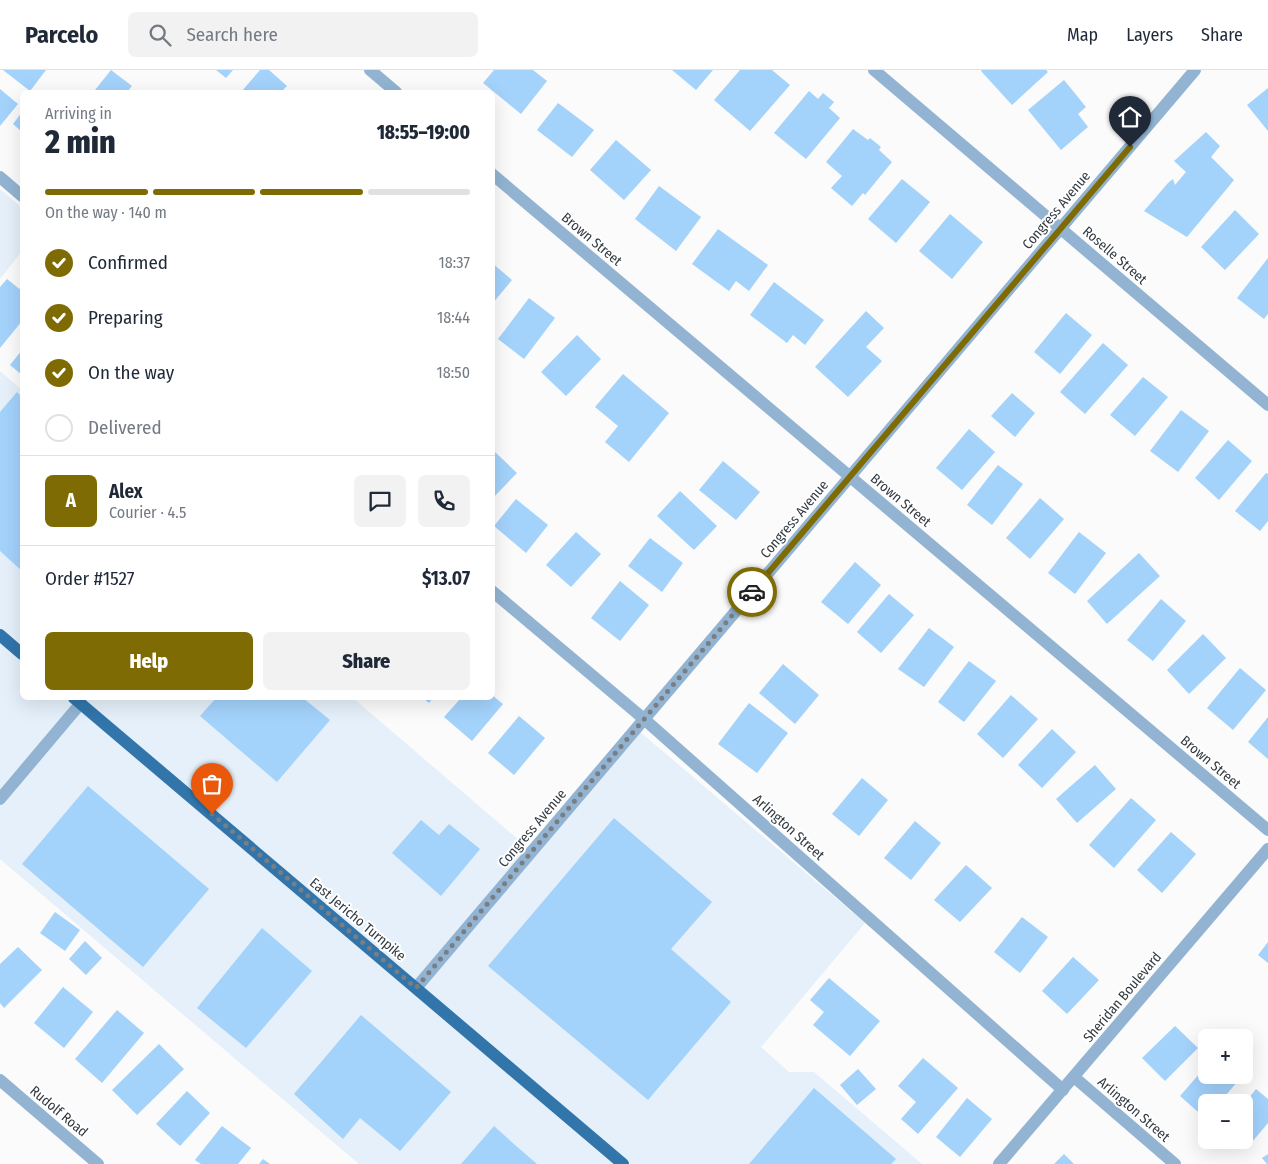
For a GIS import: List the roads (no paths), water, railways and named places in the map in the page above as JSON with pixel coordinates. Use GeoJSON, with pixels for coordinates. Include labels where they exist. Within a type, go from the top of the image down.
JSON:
{"type":"FeatureCollection","features":[{"type":"Feature","properties":{"kind":"main road"},"geometry":{"type":"LineString","coordinates":[[0,635],[20,652]]}},
{"type":"Feature","properties":{"kind":"main road","name":"East Jericho Turnpike"},"geometry":{"type":"LineString","coordinates":[[77,700],[623,1164]]}},
{"type":"Feature","properties":{"kind":"street"},"geometry":{"type":"LineString","coordinates":[[370,70],[394,90]]}},
{"type":"Feature","properties":{"kind":"street","name":"Roselle Street"},"geometry":{"type":"LineString","coordinates":[[874,70],[1268,405]]}},
{"type":"Feature","properties":{"kind":"street","name":"Congress Avenue"},"geometry":{"type":"LineString","coordinates":[[416,988],[1195,70]]}},
{"type":"Feature","properties":{"kind":"street"},"geometry":{"type":"LineString","coordinates":[[0,177],[20,194]]}},
{"type":"Feature","properties":{"kind":"street","name":"Brown Street"},"geometry":{"type":"LineString","coordinates":[[495,177],[1268,830]]}},
{"type":"Feature","properties":{"kind":"street","name":"Arlington Street"},"geometry":{"type":"LineString","coordinates":[[495,594],[644,719],[1062,1090]]}},
{"type":"Feature","properties":{"kind":"street"},"geometry":{"type":"LineString","coordinates":[[0,799],[77,700]]}},
{"type":"Feature","properties":{"kind":"street","name":"Sheridan Boulevard"},"geometry":{"type":"LineString","coordinates":[[999,1164],[1268,849]]}},
{"type":"Feature","properties":{"kind":"street","name":"Arlington Street"},"geometry":{"type":"LineString","coordinates":[[1074,1078],[1175,1164]]}},
{"type":"Feature","properties":{"kind":"street","name":"Rudolf Road"},"geometry":{"type":"LineString","coordinates":[[0,1080],[98,1164]]}}]}
